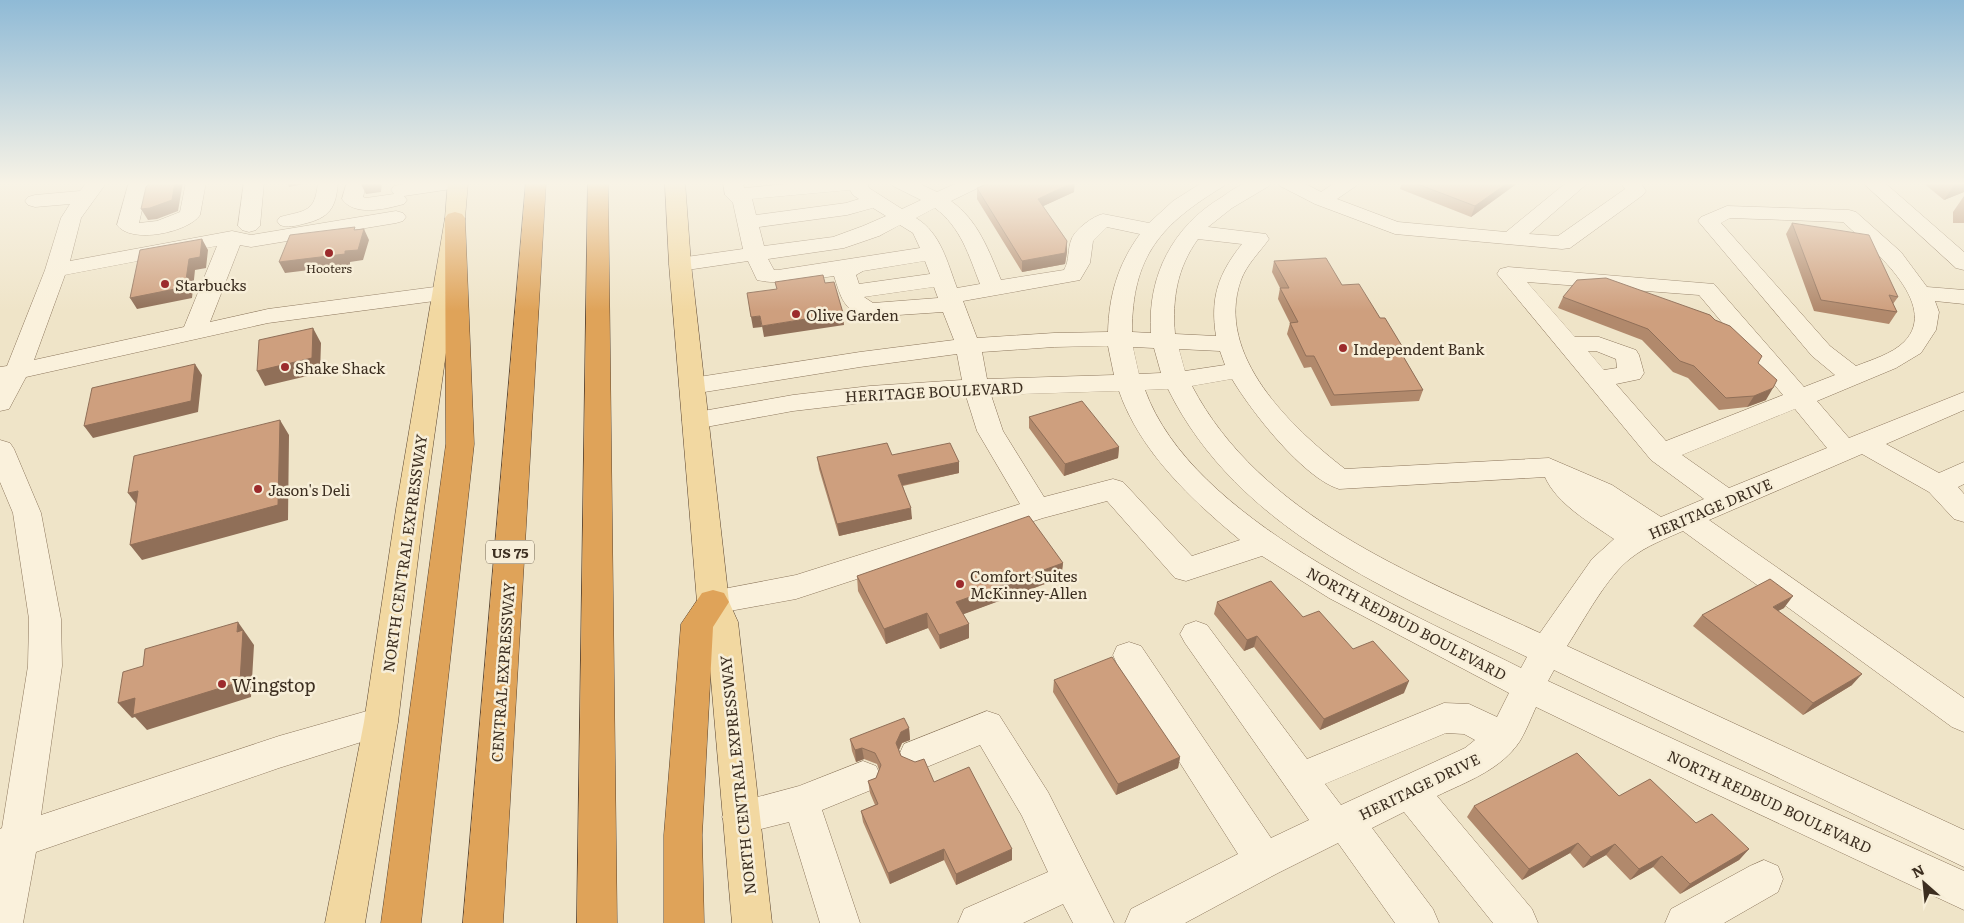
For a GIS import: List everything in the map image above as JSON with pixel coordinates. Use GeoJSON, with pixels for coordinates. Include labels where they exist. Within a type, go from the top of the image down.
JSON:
{"type":"FeatureCollection","features":[{"type":"Feature","properties":{"kind":"highway"},"geometry":{"type":"LineString","coordinates":[[401,923],[460,444],[455,225]]}},
{"type":"Feature","properties":{"kind":"highway","name":"CENTRAL EXPRESSWAY"},"geometry":{"type":"LineString","coordinates":[[483,923],[501,696],[520,387],[533,225]]}},
{"type":"Feature","properties":{"kind":"highway"},"geometry":{"type":"LineString","coordinates":[[596,923],[598,225]]}},
{"type":"Feature","properties":{"kind":"highway"},"geometry":{"type":"LineString","coordinates":[[684,923],[683,835],[697,624],[713,602]]}},
{"type":"Feature","properties":{"kind":"main road","name":"NORTH CENTRAL EXPRESSWAY"},"geometry":{"type":"LineString","coordinates":[[345,923],[381,722],[410,509],[454,225]]}},
{"type":"Feature","properties":{"kind":"main road","name":"NORTH CENTRAL EXPRESSWAY"},"geometry":{"type":"LineString","coordinates":[[678,225],[713,602],[722,622],[752,923]]}},
{"type":"Feature","properties":{"kind":"street"},"geometry":{"type":"LineString","coordinates":[[0,403],[9,373],[56,270],[69,225]]}},
{"type":"Feature","properties":{"kind":"street"},"geometry":{"type":"LineString","coordinates":[[128,225],[131,229],[138,230],[164,225]]}},
{"type":"Feature","properties":{"kind":"street"},"geometry":{"type":"LineString","coordinates":[[194,332],[242,225]]}},
{"type":"Feature","properties":{"kind":"street"},"geometry":{"type":"LineString","coordinates":[[56,270],[270,225]]}},
{"type":"Feature","properties":{"kind":"street"},"geometry":{"type":"LineString","coordinates":[[240,231],[251,241],[311,225]]}},
{"type":"Feature","properties":{"kind":"street"},"geometry":{"type":"LineString","coordinates":[[749,225],[755,254],[765,275],[778,277],[933,253]]}},
{"type":"Feature","properties":{"kind":"street"},"geometry":{"type":"LineString","coordinates":[[680,264],[836,242],[884,225]]}},
{"type":"Feature","properties":{"kind":"street"},"geometry":{"type":"LineString","coordinates":[[914,225],[920,229],[927,238],[968,345],[976,387],[990,431],[1036,510]]}},
{"type":"Feature","properties":{"kind":"street"},"geometry":{"type":"LineString","coordinates":[[964,225],[993,288]]}},
{"type":"Feature","properties":{"kind":"street"},"geometry":{"type":"LineString","coordinates":[[855,266],[844,274],[853,300],[868,310],[948,293],[993,288],[1072,275],[1079,263],[1082,239],[1097,225]]}},
{"type":"Feature","properties":{"kind":"street"},"geometry":{"type":"LineString","coordinates":[[1129,225],[1154,230]]}},
{"type":"Feature","properties":{"kind":"street","name":"NORTH REDBUD BOULEVARD"},"geometry":{"type":"LineString","coordinates":[[1159,225],[1136,253],[1127,275],[1119,319],[1119,339],[1128,383],[1137,403],[1165,447],[1201,490],[1265,543],[1312,574],[1529,688],[1964,891]]}},
{"type":"Feature","properties":{"kind":"street"},"geometry":{"type":"LineString","coordinates":[[1199,225],[1192,232],[1172,263],[1163,286],[1161,322],[1169,366],[1175,381],[1198,419],[1228,458],[1265,494],[1310,529],[1384,574],[1964,849]]}},
{"type":"Feature","properties":{"kind":"street"},"geometry":{"type":"LineString","coordinates":[[1388,225],[1396,228],[1562,243],[1588,225]]}},
{"type":"Feature","properties":{"kind":"street"},"geometry":{"type":"LineString","coordinates":[[1511,238],[1527,225]]}},
{"type":"Feature","properties":{"kind":"street"},"geometry":{"type":"LineString","coordinates":[[1712,225],[1821,351],[1853,377]]}},
{"type":"Feature","properties":{"kind":"street"},"geometry":{"type":"LineString","coordinates":[[1661,453],[1887,363],[1912,348],[1924,330],[1926,312],[1920,292],[1893,257],[1859,225]]}},
{"type":"Feature","properties":{"kind":"street"},"geometry":{"type":"LineString","coordinates":[[1922,225],[1964,263]]}},
{"type":"Feature","properties":{"kind":"street"},"geometry":{"type":"LineString","coordinates":[[1192,232],[1258,239],[1241,260],[1228,287],[1224,316],[1229,344],[1241,370],[1263,405],[1292,440],[1340,479],[1549,468],[1580,502],[1660,529],[1964,717]]}},
{"type":"Feature","properties":{"kind":"street"},"geometry":{"type":"LineString","coordinates":[[1942,242],[1964,243]]}},
{"type":"Feature","properties":{"kind":"street"},"geometry":{"type":"LineString","coordinates":[[1727,501],[1661,453],[1508,274],[1706,289],[1800,398],[1854,447],[1939,485],[1964,512]]}},
{"type":"Feature","properties":{"kind":"street"},"geometry":{"type":"LineString","coordinates":[[1920,292],[1964,297]]}},
{"type":"Feature","properties":{"kind":"street"},"geometry":{"type":"LineString","coordinates":[[9,373],[268,316],[442,293]]}},
{"type":"Feature","properties":{"kind":"street"},"geometry":{"type":"LineString","coordinates":[[692,386],[883,356],[968,345],[1028,341],[1119,339],[1229,344]]}},
{"type":"Feature","properties":{"kind":"street"},"geometry":{"type":"LineString","coordinates":[[1568,344],[1599,344],[1627,355],[1631,373],[1598,379]]}},
{"type":"Feature","properties":{"kind":"street","name":"HERITAGE BOULEVARD"},"geometry":{"type":"LineString","coordinates":[[695,420],[834,397],[976,387],[1175,381],[1241,370]]}},
{"type":"Feature","properties":{"kind":"street","name":"HERITAGE DRIVE"},"geometry":{"type":"LineString","coordinates":[[1145,923],[1264,860],[1478,759],[1502,738],[1529,688],[1546,651],[1603,566],[1620,550],[1660,529],[1964,400]]}},
{"type":"Feature","properties":{"kind":"street"},"geometry":{"type":"LineString","coordinates":[[0,449],[27,513],[45,619],[45,666],[10,842],[2,923]]}},
{"type":"Feature","properties":{"kind":"street"},"geometry":{"type":"LineString","coordinates":[[1939,485],[1964,472]]}},
{"type":"Feature","properties":{"kind":"street"},"geometry":{"type":"LineString","coordinates":[[713,602],[796,587],[1036,510],[1112,489],[1186,570],[1265,543]]}},
{"type":"Feature","properties":{"kind":"street"},"geometry":{"type":"LineString","coordinates":[[1196,634],[1300,778],[1340,824],[1419,923]]}},
{"type":"Feature","properties":{"kind":"street"},"geometry":{"type":"LineString","coordinates":[[1129,655],[1264,860]]}},
{"type":"Feature","properties":{"kind":"street"},"geometry":{"type":"LineString","coordinates":[[1300,778],[1444,718],[1468,719],[1502,738]]}},
{"type":"Feature","properties":{"kind":"street"},"geometry":{"type":"LineString","coordinates":[[10,842],[279,752],[381,722]]}},
{"type":"Feature","properties":{"kind":"street"},"geometry":{"type":"LineString","coordinates":[[917,755],[987,726],[1035,804],[1094,923]]}},
{"type":"Feature","properties":{"kind":"street"},"geometry":{"type":"LineString","coordinates":[[741,817],[801,802],[863,777]]}},
{"type":"Feature","properties":{"kind":"street"},"geometry":{"type":"LineString","coordinates":[[1410,791],[1518,923]]}},
{"type":"Feature","properties":{"kind":"street"},"geometry":{"type":"LineString","coordinates":[[801,802],[840,923]]}},
{"type":"Feature","properties":{"kind":"street"},"geometry":{"type":"LineString","coordinates":[[1685,923],[1764,879]]}},
{"type":"Feature","properties":{"kind":"street"},"geometry":{"type":"LineString","coordinates":[[978,923],[1072,881]]}},
{"type":"Feature","properties":{"kind":"building"},"geometry":{"type":"Polygon","coordinates":[[[1000,225],[1056,225],[1067,241],[1065,253],[1022,261],[1000,225]]]}},
{"type":"Feature","properties":{"kind":"building"},"geometry":{"type":"Polygon","coordinates":[[[1793,225],[1805,225],[1869,235],[1898,297],[1889,295],[1897,312],[1821,300],[1793,225]]]}},
{"type":"Feature","properties":{"kind":"building"},"geometry":{"type":"Polygon","coordinates":[[[355,227],[354,230],[364,229],[358,250],[345,251],[345,254],[279,262],[290,235],[355,227]]]}},
{"type":"Feature","properties":{"kind":"building"},"geometry":{"type":"Polygon","coordinates":[[[202,239],[200,257],[189,259],[185,287],[130,298],[140,250],[202,239]]]}},
{"type":"Feature","properties":{"kind":"building","name":"Independent Bank"},"geometry":{"type":"Polygon","coordinates":[[[1326,258],[1342,285],[1359,284],[1380,318],[1385,318],[1405,351],[1400,351],[1423,390],[1334,395],[1314,356],[1306,356],[1290,323],[1298,322],[1280,288],[1289,288],[1274,261],[1326,258]]]}},
{"type":"Feature","properties":{"kind":"building","name":"Olive Garden"},"geometry":{"type":"Polygon","coordinates":[[[823,275],[825,283],[834,282],[843,313],[762,326],[760,316],[751,317],[747,293],[777,289],[775,282],[823,275]]]}},
{"type":"Feature","properties":{"kind":"building"},"geometry":{"type":"Polygon","coordinates":[[[1606,278],[1710,315],[1715,320],[1730,326],[1762,356],[1758,363],[1777,380],[1773,388],[1754,396],[1726,398],[1694,366],[1680,361],[1648,329],[1563,297],[1577,280],[1606,278]]]}},
{"type":"Feature","properties":{"kind":"building"},"geometry":{"type":"Polygon","coordinates":[[[313,328],[312,358],[257,371],[259,340],[313,328]]]}},
{"type":"Feature","properties":{"kind":"building"},"geometry":{"type":"Polygon","coordinates":[[[195,364],[191,401],[84,426],[92,388],[195,364]]]}},
{"type":"Feature","properties":{"kind":"building"},"geometry":{"type":"Polygon","coordinates":[[[1082,401],[1119,447],[1065,464],[1029,417],[1082,401]]]}},
{"type":"Feature","properties":{"kind":"building"},"geometry":{"type":"Polygon","coordinates":[[[280,420],[278,505],[130,545],[138,491],[128,493],[134,456],[280,420]]]}},
{"type":"Feature","properties":{"kind":"building"},"geometry":{"type":"Polygon","coordinates":[[[887,443],[892,455],[950,443],[959,462],[898,475],[911,508],[837,524],[817,457],[887,443]]]}},
{"type":"Feature","properties":{"kind":"building","name":"Comfort Suites McKinney-Allen"},"geometry":{"type":"Polygon","coordinates":[[[1029,516],[1063,563],[956,602],[969,624],[939,635],[927,613],[884,629],[857,576],[1029,516]]]}},
{"type":"Feature","properties":{"kind":"building"},"geometry":{"type":"Polygon","coordinates":[[[1770,579],[1793,596],[1773,607],[1862,674],[1813,703],[1702,615],[1770,579]]]}},
{"type":"Feature","properties":{"kind":"building"},"geometry":{"type":"Polygon","coordinates":[[[1271,581],[1303,617],[1319,611],[1353,649],[1373,641],[1409,681],[1324,719],[1257,636],[1247,640],[1217,602],[1271,581]]]}},
{"type":"Feature","properties":{"kind":"building"},"geometry":{"type":"Polygon","coordinates":[[[238,622],[237,632],[243,630],[240,682],[133,715],[135,698],[118,703],[123,672],[143,666],[145,649],[238,622]]]}},
{"type":"Feature","properties":{"kind":"building"},"geometry":{"type":"Polygon","coordinates":[[[1112,657],[1180,757],[1118,784],[1054,680],[1112,657]]]}},
{"type":"Feature","properties":{"kind":"building"},"geometry":{"type":"Polygon","coordinates":[[[904,718],[909,728],[901,732],[896,743],[901,756],[915,762],[924,759],[934,782],[969,767],[1012,849],[956,874],[944,849],[888,873],[861,811],[878,804],[868,781],[876,778],[881,765],[875,753],[862,748],[855,750],[850,739],[904,718]]]}},
{"type":"Feature","properties":{"kind":"building"},"geometry":{"type":"Polygon","coordinates":[[[1577,753],[1619,796],[1650,779],[1696,823],[1712,814],[1749,849],[1690,884],[1662,856],[1639,869],[1615,844],[1591,857],[1578,843],[1529,869],[1474,806],[1577,753]]]}},
{"type":"Feature","properties":{"kind":"place","name":"Hooters"},"geometry":{"type":"Point","coordinates":[329,253]}},
{"type":"Feature","properties":{"kind":"place","name":"Starbucks"},"geometry":{"type":"Point","coordinates":[165,284]}},
{"type":"Feature","properties":{"kind":"place","name":"Olive Garden"},"geometry":{"type":"Point","coordinates":[796,314]}},
{"type":"Feature","properties":{"kind":"place","name":"Independent Bank"},"geometry":{"type":"Point","coordinates":[1343,348]}},
{"type":"Feature","properties":{"kind":"place","name":"Shake Shack"},"geometry":{"type":"Point","coordinates":[285,367]}},
{"type":"Feature","properties":{"kind":"place","name":"Jason's Deli"},"geometry":{"type":"Point","coordinates":[258,489]}},
{"type":"Feature","properties":{"kind":"place","name":"Comfort Suites McKinney-Allen"},"geometry":{"type":"Point","coordinates":[960,584]}},
{"type":"Feature","properties":{"kind":"place","name":"Wingstop"},"geometry":{"type":"Point","coordinates":[222,684]}}]}
